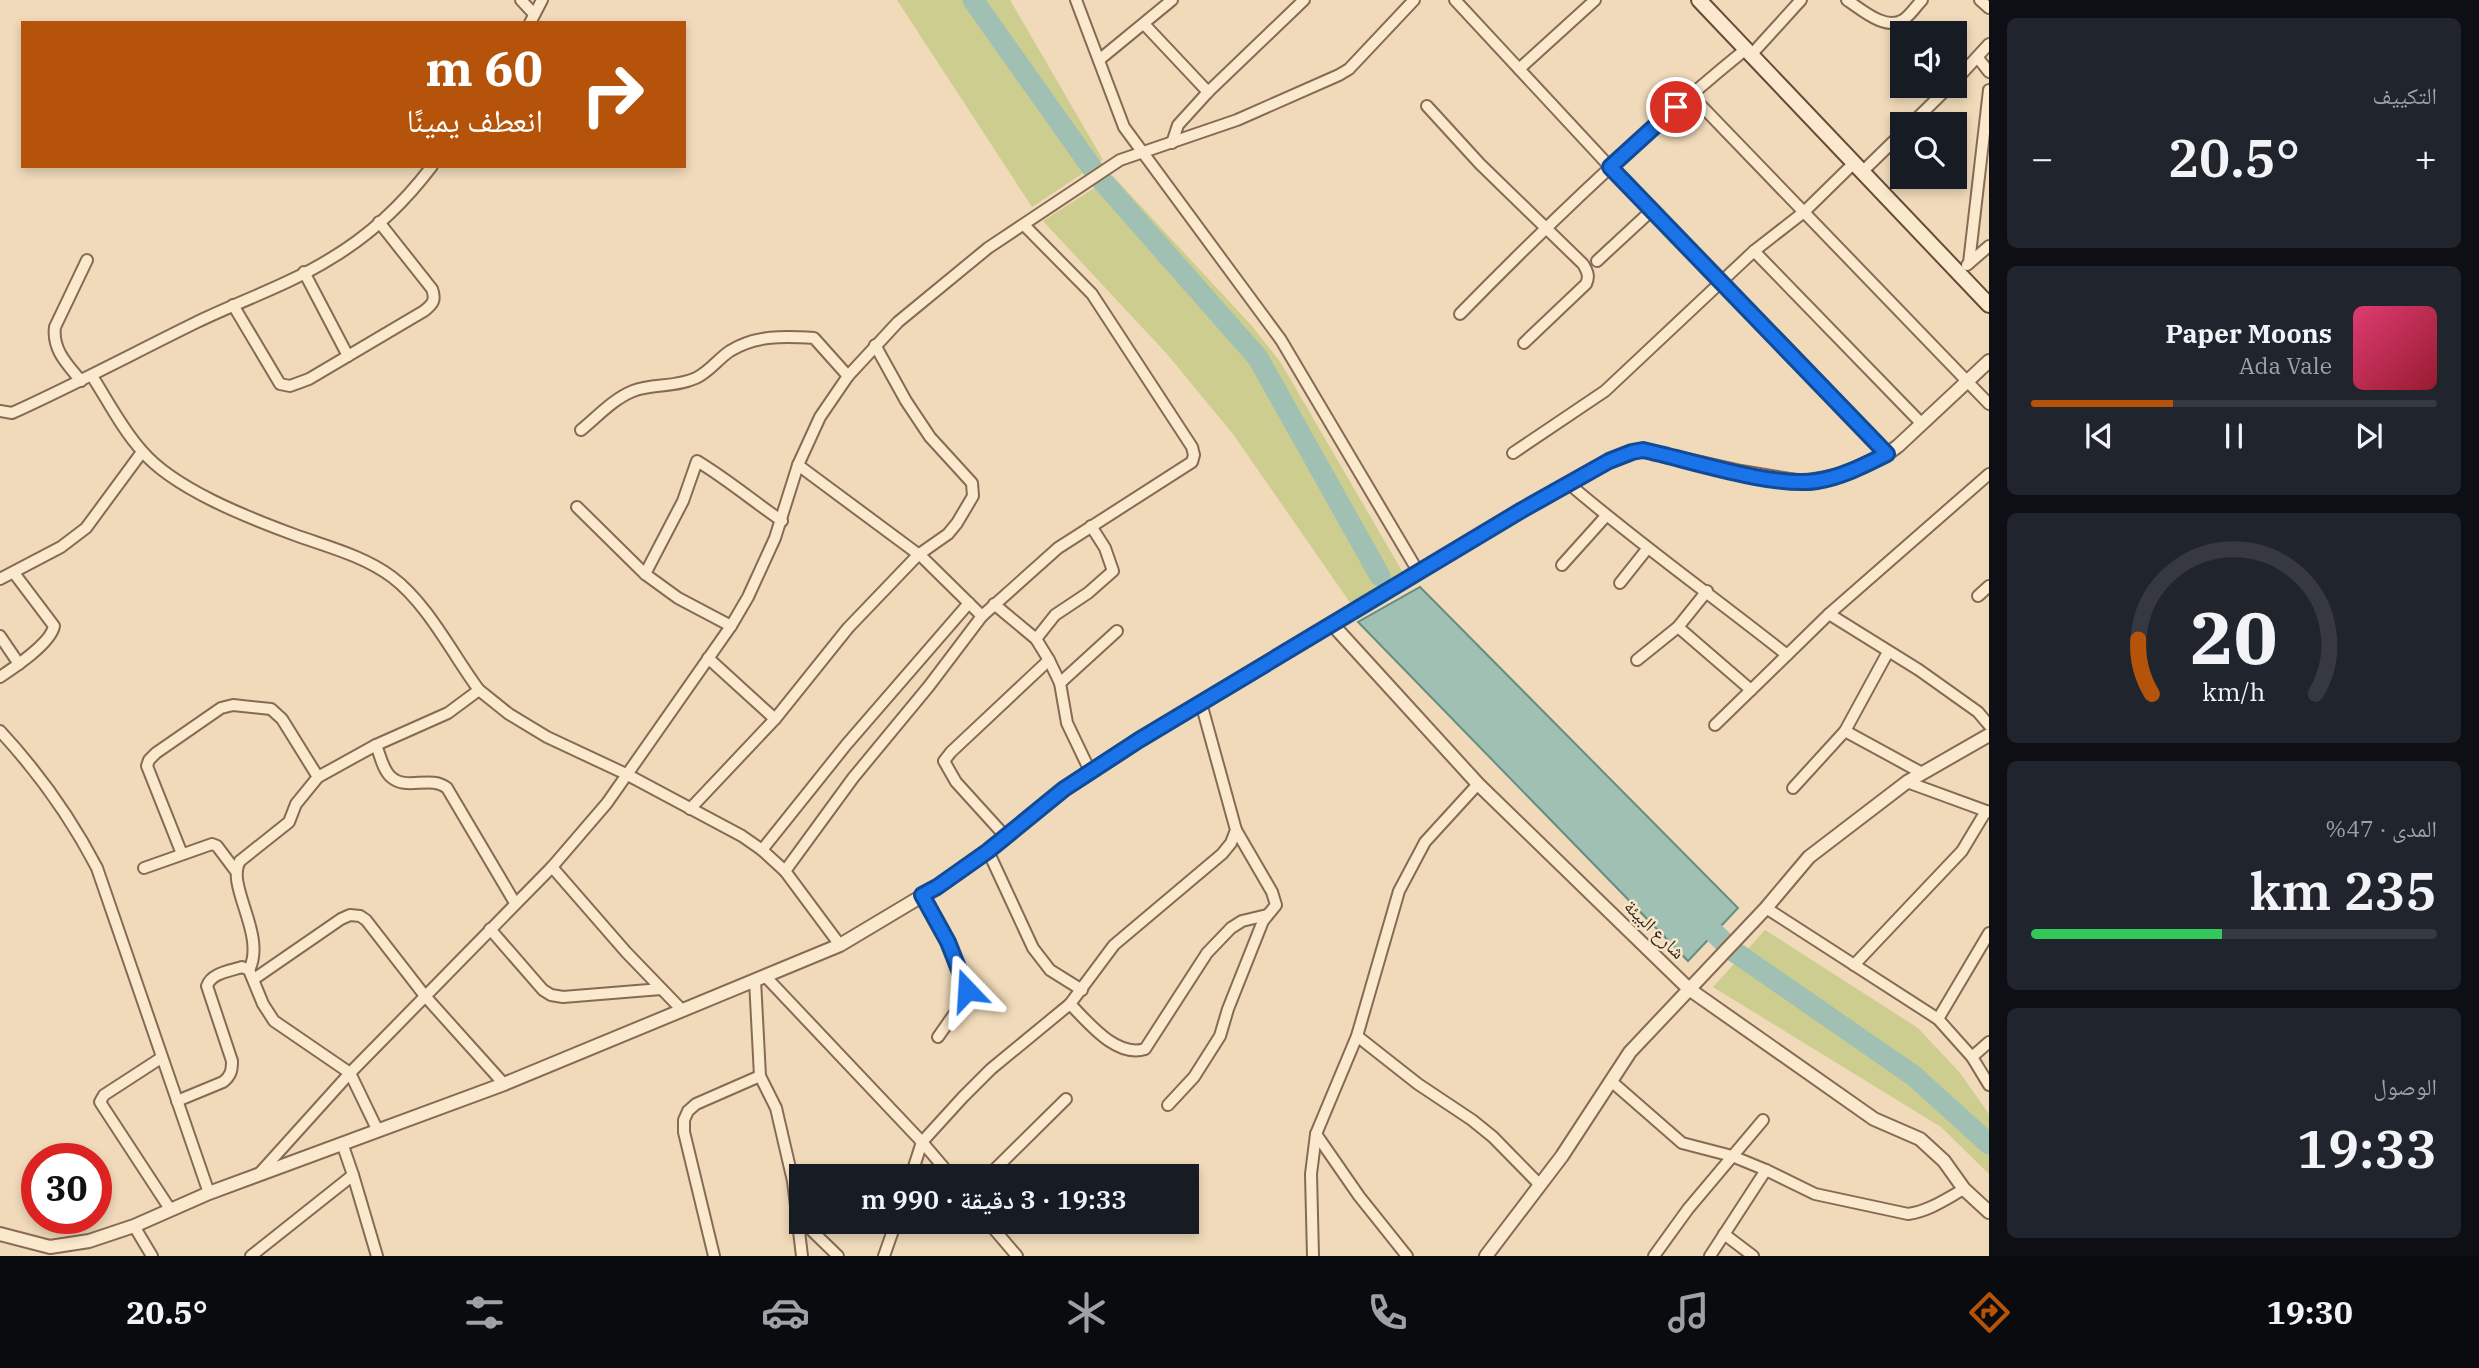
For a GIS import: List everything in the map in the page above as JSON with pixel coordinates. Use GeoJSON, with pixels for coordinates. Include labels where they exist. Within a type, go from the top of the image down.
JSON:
{"type":"FeatureCollection","features":[{"type":"Feature","properties":{"kind":"main road"},"geometry":{"type":"LineString","coordinates":[[1699,0],[1858,167],[1964,268],[1989,305]]}},
{"type":"Feature","properties":{"kind":"street"},"geometry":{"type":"LineString","coordinates":[[521,0],[532,18],[542,0]]}},
{"type":"Feature","properties":{"kind":"street"},"geometry":{"type":"LineString","coordinates":[[1076,0],[1124,127],[1281,340],[1419,573]]}},
{"type":"Feature","properties":{"kind":"street"},"geometry":{"type":"LineString","coordinates":[[1099,60],[1172,0]]}},
{"type":"Feature","properties":{"kind":"street"},"geometry":{"type":"LineString","coordinates":[[1172,143],[1178,125],[1208,92],[1304,0]]}},
{"type":"Feature","properties":{"kind":"street"},"geometry":{"type":"LineString","coordinates":[[257,1175],[350,1073],[552,866],[607,803],[731,626],[748,597],[782,521],[799,465],[820,417],[848,376],[875,345],[932,292],[988,248],[1120,160],[1237,120],[1339,75],[1349,69],[1414,0]]}},
{"type":"Feature","properties":{"kind":"street"},"geometry":{"type":"LineString","coordinates":[[1455,0],[1720,284],[1887,454]]}},
{"type":"Feature","properties":{"kind":"street"},"geometry":{"type":"LineString","coordinates":[[1519,68],[1595,0]]}},
{"type":"Feature","properties":{"kind":"street"},"geometry":{"type":"LineString","coordinates":[[1460,314],[1610,167],[1690,94],[1748,52],[1801,0]]}},
{"type":"Feature","properties":{"kind":"street"},"geometry":{"type":"LineString","coordinates":[[1847,0],[1873,18],[1895,23],[1903,20],[1923,0]]}},
{"type":"Feature","properties":{"kind":"street"},"geometry":{"type":"LineString","coordinates":[[1980,0],[1989,8]]}},
{"type":"Feature","properties":{"kind":"street"},"geometry":{"type":"LineString","coordinates":[[1144,24],[1208,92]]}},
{"type":"Feature","properties":{"kind":"street"},"geometry":{"type":"LineString","coordinates":[[1967,69],[1989,44]]}},
{"type":"Feature","properties":{"kind":"street"},"geometry":{"type":"LineString","coordinates":[[1978,58],[1989,72]]}},
{"type":"Feature","properties":{"kind":"street"},"geometry":{"type":"LineString","coordinates":[[1964,268],[1986,146],[1989,90]]}},
{"type":"Feature","properties":{"kind":"street"},"geometry":{"type":"LineString","coordinates":[[1690,94],[1989,404]]}},
{"type":"Feature","properties":{"kind":"street"},"geometry":{"type":"LineString","coordinates":[[1923,112],[1938,98]]}},
{"type":"Feature","properties":{"kind":"street"},"geometry":{"type":"LineString","coordinates":[[1427,106],[1480,164],[1583,264],[1588,280],[1582,289],[1524,342]]}},
{"type":"Feature","properties":{"kind":"street"},"geometry":{"type":"LineString","coordinates":[[1513,453],[1605,391],[1754,251],[1890,142]]}},
{"type":"Feature","properties":{"kind":"street"},"geometry":{"type":"LineString","coordinates":[[0,411],[12,413],[87,379],[233,304],[329,260],[410,195],[430,168]]}},
{"type":"Feature","properties":{"kind":"street"},"geometry":{"type":"LineString","coordinates":[[1597,261],[1651,211]]}},
{"type":"Feature","properties":{"kind":"street"},"geometry":{"type":"LineString","coordinates":[[233,304],[278,380],[285,386],[309,379],[425,311],[433,303],[435,298],[432,289],[379,222]]}},
{"type":"Feature","properties":{"kind":"street"},"geometry":{"type":"LineString","coordinates":[[785,871],[853,778],[929,686],[982,616],[1045,558],[1192,462],[1192,447],[1092,294],[1024,225]]}},
{"type":"Feature","properties":{"kind":"street"},"geometry":{"type":"LineString","coordinates":[[1964,268],[1989,246]]}},
{"type":"Feature","properties":{"kind":"street"},"geometry":{"type":"LineString","coordinates":[[1754,251],[1922,424]]}},
{"type":"Feature","properties":{"kind":"street"},"geometry":{"type":"LineString","coordinates":[[87,260],[55,327],[54,337],[62,358],[87,379],[142,452],[181,481],[234,511],[368,562],[389,574],[414,598],[479,690],[501,708],[547,737],[626,774],[742,836],[762,850],[785,871],[840,945]]}},
{"type":"Feature","properties":{"kind":"street"},"geometry":{"type":"LineString","coordinates":[[304,272],[348,356]]}},
{"type":"Feature","properties":{"kind":"street"},"geometry":{"type":"LineString","coordinates":[[581,430],[617,400],[631,392],[642,388],[670,387],[698,377],[730,351],[752,340],[773,337],[814,338],[848,376]]}},
{"type":"Feature","properties":{"kind":"street"},"geometry":{"type":"LineString","coordinates":[[690,809],[775,719],[848,628],[918,555],[948,534],[973,496],[972,483],[930,437],[906,401],[875,345]]}},
{"type":"Feature","properties":{"kind":"street"},"geometry":{"type":"LineString","coordinates":[[0,1234],[50,1247],[89,1241],[134,1226],[209,1193],[504,1084],[840,945],[937,887],[988,851],[1090,771],[1568,483],[1609,461],[1643,450],[1753,475],[1801,482],[1841,475],[1887,454],[1989,361]]}},
{"type":"Feature","properties":{"kind":"street"},"geometry":{"type":"LineString","coordinates":[[0,579],[61,547],[86,528],[142,452]]}},
{"type":"Feature","properties":{"kind":"street"},"geometry":{"type":"LineString","coordinates":[[645,574],[683,501],[697,461],[723,476],[782,521]]}},
{"type":"Feature","properties":{"kind":"street"},"geometry":{"type":"LineString","coordinates":[[799,465],[929,563],[982,616]]}},
{"type":"Feature","properties":{"kind":"street"},"geometry":{"type":"LineString","coordinates":[[1715,725],[1829,614],[1989,474]]}},
{"type":"Feature","properties":{"kind":"street"},"geometry":{"type":"LineString","coordinates":[[1568,483],[1606,516],[1787,655]]}},
{"type":"Feature","properties":{"kind":"street"},"geometry":{"type":"LineString","coordinates":[[577,507],[645,574],[678,598],[731,626]]}},
{"type":"Feature","properties":{"kind":"street"},"geometry":{"type":"LineString","coordinates":[[1562,565],[1606,516]]}},
{"type":"Feature","properties":{"kind":"street"},"geometry":{"type":"LineString","coordinates":[[1036,639],[1055,615],[1088,593],[1113,571],[1105,548],[1091,526]]}},
{"type":"Feature","properties":{"kind":"street"},"geometry":{"type":"LineString","coordinates":[[1620,583],[1647,548]]}},
{"type":"Feature","properties":{"kind":"street"},"geometry":{"type":"LineString","coordinates":[[0,677],[52,634],[54,626],[14,573]]}},
{"type":"Feature","properties":{"kind":"street"},"geometry":{"type":"LineString","coordinates":[[1978,596],[1989,586]]}},
{"type":"Feature","properties":{"kind":"street"},"geometry":{"type":"LineString","coordinates":[[1637,660],[1678,627],[1707,591]]}},
{"type":"Feature","properties":{"kind":"street"},"geometry":{"type":"LineString","coordinates":[[762,850],[846,745],[969,603]]}},
{"type":"Feature","properties":{"kind":"street"},"geometry":{"type":"LineString","coordinates":[[994,604],[1036,639],[1049,660],[1060,683],[1067,723],[1090,771]]}},
{"type":"Feature","properties":{"kind":"street"},"geometry":{"type":"LineString","coordinates":[[1829,614],[1968,705],[1989,725]]}},
{"type":"Feature","properties":{"kind":"street","name":"شارع البيئة"},"geometry":{"type":"LineString","coordinates":[[1332,624],[1478,784],[1689,989],[1874,1119],[1920,1139],[1944,1161],[1964,1189],[1989,1212]]}},
{"type":"Feature","properties":{"kind":"street"},"geometry":{"type":"LineString","coordinates":[[1678,627],[1751,690]]}},
{"type":"Feature","properties":{"kind":"street"},"geometry":{"type":"LineString","coordinates":[[1060,683],[1117,631]]}},
{"type":"Feature","properties":{"kind":"street"},"geometry":{"type":"LineString","coordinates":[[0,636],[19,664]]}},
{"type":"Feature","properties":{"kind":"street"},"geometry":{"type":"LineString","coordinates":[[1793,789],[1845,731],[1888,652]]}},
{"type":"Feature","properties":{"kind":"street"},"geometry":{"type":"LineString","coordinates":[[708,658],[775,719]]}},
{"type":"Feature","properties":{"kind":"street"},"geometry":{"type":"LineString","coordinates":[[1005,836],[956,782],[944,761],[1049,660]]}},
{"type":"Feature","properties":{"kind":"street"},"geometry":{"type":"LineString","coordinates":[[235,870],[240,861],[289,822],[296,804],[318,777],[376,745],[448,713],[479,690]]}},
{"type":"Feature","properties":{"kind":"street"},"geometry":{"type":"LineString","coordinates":[[1168,1105],[1194,1077],[1220,1036],[1227,1009],[1267,915],[1276,905],[1236,830],[1201,703]]}},
{"type":"Feature","properties":{"kind":"street"},"geometry":{"type":"LineString","coordinates":[[182,854],[147,766],[156,753],[221,708],[233,705],[271,709],[282,719],[318,777]]}},
{"type":"Feature","properties":{"kind":"street"},"geometry":{"type":"LineString","coordinates":[[0,731],[4,743],[79,833],[97,867],[209,1193]]}},
{"type":"Feature","properties":{"kind":"street"},"geometry":{"type":"LineString","coordinates":[[1845,731],[1922,773]]}},
{"type":"Feature","properties":{"kind":"street"},"geometry":{"type":"LineString","coordinates":[[1486,1256],[1540,1185],[1630,1052],[1766,908],[1809,857],[1907,782],[1989,735]]}},
{"type":"Feature","properties":{"kind":"street"},"geometry":{"type":"LineString","coordinates":[[376,745],[393,779],[442,784],[447,788],[514,903]]}},
{"type":"Feature","properties":{"kind":"street"},"geometry":{"type":"LineString","coordinates":[[1854,965],[1962,851],[1988,811],[1907,782]]}},
{"type":"Feature","properties":{"kind":"street"},"geometry":{"type":"LineString","coordinates":[[1313,1256],[1311,1174],[1316,1134],[1357,1036],[1399,891],[1412,863],[1436,827],[1478,784]]}},
{"type":"Feature","properties":{"kind":"street"},"geometry":{"type":"LineString","coordinates":[[915,1164],[922,1142],[991,1069],[1070,1004],[1114,945],[1222,854],[1231,843],[1236,830]]}},
{"type":"Feature","properties":{"kind":"street"},"geometry":{"type":"LineString","coordinates":[[144,868],[182,854],[217,846],[235,870],[253,940],[251,974]]}},
{"type":"Feature","properties":{"kind":"street"},"geometry":{"type":"LineString","coordinates":[[988,851],[1033,948],[1050,970],[1082,990]]}},
{"type":"Feature","properties":{"kind":"street"},"geometry":{"type":"LineString","coordinates":[[552,866],[626,952],[681,1009]]}},
{"type":"Feature","properties":{"kind":"street"},"geometry":{"type":"LineString","coordinates":[[922,895],[948,942],[967,990],[964,1000],[938,1037]]}},
{"type":"Feature","properties":{"kind":"street"},"geometry":{"type":"LineString","coordinates":[[1766,908],[1938,1019],[1972,1057],[1989,1085]]}},
{"type":"Feature","properties":{"kind":"street"},"geometry":{"type":"LineString","coordinates":[[251,974],[351,915],[360,916],[366,920],[425,996],[504,1084]]}},
{"type":"Feature","properties":{"kind":"street"},"geometry":{"type":"LineString","coordinates":[[1070,1004],[1103,1037],[1133,1051],[1145,1049],[1207,953],[1231,928],[1242,921],[1267,915]]}},
{"type":"Feature","properties":{"kind":"street"},"geometry":{"type":"LineString","coordinates":[[489,929],[543,990],[551,995],[564,997],[661,989]]}},
{"type":"Feature","properties":{"kind":"street"},"geometry":{"type":"LineString","coordinates":[[1938,1019],[1989,933]]}},
{"type":"Feature","properties":{"kind":"street"},"geometry":{"type":"LineString","coordinates":[[177,1101],[228,1078],[232,1070],[232,1061],[207,986],[212,977],[242,967],[251,974],[263,1004],[274,1021],[350,1073],[377,1129]]}},
{"type":"Feature","properties":{"kind":"street"},"geometry":{"type":"LineString","coordinates":[[760,978],[760,1076],[776,1108],[789,1164]]}},
{"type":"Feature","properties":{"kind":"street"},"geometry":{"type":"LineString","coordinates":[[760,978],[941,1164]]}},
{"type":"Feature","properties":{"kind":"street"},"geometry":{"type":"LineString","coordinates":[[1357,1036],[1482,1129],[1540,1185]]}},
{"type":"Feature","properties":{"kind":"street"},"geometry":{"type":"LineString","coordinates":[[1972,1057],[1989,1042]]}},
{"type":"Feature","properties":{"kind":"street"},"geometry":{"type":"LineString","coordinates":[[161,1058],[104,1095],[100,1102],[170,1209]]}},
{"type":"Feature","properties":{"kind":"street"},"geometry":{"type":"LineString","coordinates":[[714,1256],[688,1150],[684,1120],[688,1111],[696,1104],[760,1076]]}},
{"type":"Feature","properties":{"kind":"street"},"geometry":{"type":"LineString","coordinates":[[1611,1081],[1682,1143],[1732,1156],[1815,1194],[1908,1214],[1933,1207],[1964,1189]]}},
{"type":"Feature","properties":{"kind":"street"},"geometry":{"type":"LineString","coordinates":[[1000,1164],[1066,1099]]}},
{"type":"Feature","properties":{"kind":"street"},"geometry":{"type":"LineString","coordinates":[[1654,1256],[1688,1209],[1763,1120]]}},
{"type":"Feature","properties":{"kind":"street"},"geometry":{"type":"LineString","coordinates":[[1316,1134],[1359,1196],[1407,1256]]}},
{"type":"Feature","properties":{"kind":"street"},"geometry":{"type":"LineString","coordinates":[[342,1143],[377,1256]]}},
{"type":"Feature","properties":{"kind":"street"},"geometry":{"type":"LineString","coordinates":[[1710,1256],[1766,1170]]}},
{"type":"Feature","properties":{"kind":"street"},"geometry":{"type":"LineString","coordinates":[[251,1256],[352,1175]]}},
{"type":"Feature","properties":{"kind":"street"},"geometry":{"type":"LineString","coordinates":[[134,1226],[152,1256]]}},
{"type":"Feature","properties":{"kind":"street"},"geometry":{"type":"LineString","coordinates":[[801,1234],[802,1256]]}},
{"type":"Feature","properties":{"kind":"street"},"geometry":{"type":"LineString","coordinates":[[815,1234],[838,1256]]}},
{"type":"Feature","properties":{"kind":"street"},"geometry":{"type":"LineString","coordinates":[[884,1256],[892,1234]]}},
{"type":"Feature","properties":{"kind":"street"},"geometry":{"type":"LineString","coordinates":[[998,1234],[1017,1256]]}},
{"type":"Feature","properties":{"kind":"street"},"geometry":{"type":"LineString","coordinates":[[1724,1234],[1753,1256]]}},
{"type":"Feature","properties":{"kind":"green space"},"geometry":{"type":"Polygon","coordinates":[[[897,0],[1010,0],[1103,160],[1032,207],[897,0]]]}},
{"type":"Feature","properties":{"kind":"green space"},"geometry":{"type":"Polygon","coordinates":[[[1113,176],[1251,325],[1281,363],[1402,571],[1351,604],[1233,434],[1167,354],[1043,221],[1113,176]]]}},
{"type":"Feature","properties":{"kind":"green space"},"geometry":{"type":"Polygon","coordinates":[[[1765,930],[1918,1028],[1960,1073],[1989,1114],[1989,1174],[1941,1127],[1713,987],[1765,930]]]}},
{"type":"Feature","properties":{"kind":"shaded area"},"geometry":{"type":"Polygon","coordinates":[[[1420,587],[1738,908],[1688,961],[1358,622],[1420,587]]]}},
{"type":"Feature","properties":{"kind":"waterway"},"geometry":{"type":"LineString","coordinates":[[973,0],[1097,175],[1258,358],[1380,576]]}},
{"type":"Feature","properties":{"kind":"waterway"},"geometry":{"type":"LineString","coordinates":[[1694,913],[1732,950],[1914,1076],[1989,1144]]}},
{"type":"Feature","properties":{"kind":"route"},"geometry":{"type":"LineString","coordinates":[[967,990],[948,942],[922,895],[988,851],[1090,771],[1522,510],[1609,461],[1643,450],[1788,482],[1818,481],[1841,475],[1887,454],[1720,284],[1610,167],[1676,107]]}}]}
